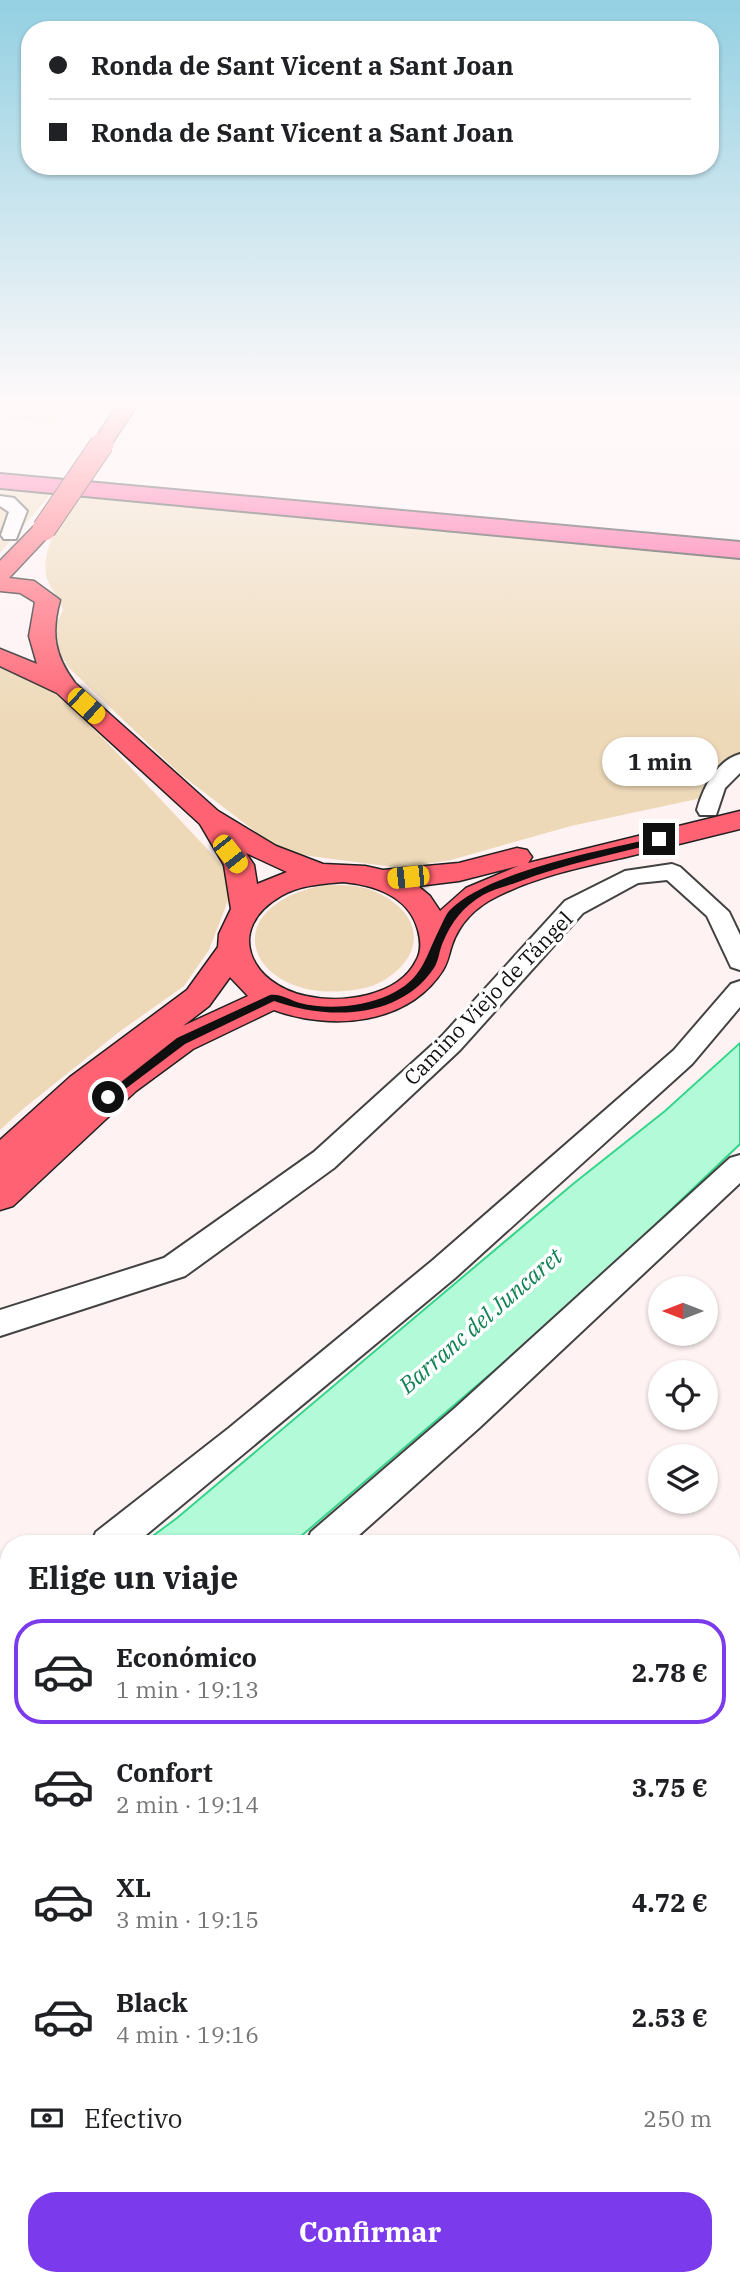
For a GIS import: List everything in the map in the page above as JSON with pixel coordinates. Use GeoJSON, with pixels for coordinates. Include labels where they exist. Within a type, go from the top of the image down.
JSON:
{"type":"FeatureCollection","features":[{"type":"Feature","properties":{"kind":"highway"},"geometry":{"type":"LineString","coordinates":[[292,509],[740,551]]}},
{"type":"Feature","properties":{"kind":"highway"},"geometry":{"type":"LineString","coordinates":[[419,509],[740,539]]}},
{"type":"Feature","properties":{"kind":"main road"},"geometry":{"type":"LineString","coordinates":[[0,574],[44,529],[58,509]]}},
{"type":"Feature","properties":{"kind":"main road"},"geometry":{"type":"LineString","coordinates":[[26,586],[41,555],[44,529]]}},
{"type":"Feature","properties":{"kind":"main road"},"geometry":{"type":"LineString","coordinates":[[0,584],[26,586],[48,600],[39,628],[49,667],[65,688],[208,817],[266,853],[317,873]]}},
{"type":"Feature","properties":{"kind":"main road"},"geometry":{"type":"LineString","coordinates":[[0,644],[39,628]]}},
{"type":"Feature","properties":{"kind":"main road"},"geometry":{"type":"LineString","coordinates":[[0,656],[65,688]]}},
{"type":"Feature","properties":{"kind":"main road"},"geometry":{"type":"LineString","coordinates":[[383,880],[459,872],[740,802]]}},
{"type":"Feature","properties":{"kind":"main road"},"geometry":{"type":"LineString","coordinates":[[208,817],[239,865],[246,908]]}},
{"type":"Feature","properties":{"kind":"main road"},"geometry":{"type":"LineString","coordinates":[[437,944],[434,924],[424,906],[406,891],[362,874],[317,873],[277,886],[246,908],[235,928],[233,950],[240,968],[253,984],[273,997],[301,1007],[333,1011],[374,1004],[393,998],[416,983],[431,964],[437,944],[452,914],[481,892],[510,879],[580,859],[740,820]]}},
{"type":"Feature","properties":{"kind":"main road"},"geometry":{"type":"LineString","coordinates":[[0,1161],[82,1086],[198,998],[233,950]]}},
{"type":"Feature","properties":{"kind":"main road"},"geometry":{"type":"LineString","coordinates":[[0,1196],[60,1138],[181,1041],[273,997]]}},
{"type":"Feature","properties":{"kind":"street"},"geometry":{"type":"LineString","coordinates":[[9,535],[18,511],[15,509]]}},
{"type":"Feature","properties":{"kind":"street"},"geometry":{"type":"LineString","coordinates":[[708,810],[715,786],[740,761]]}},
{"type":"Feature","properties":{"kind":"street","name":"Camino Viejo de Tángel"},"geometry":{"type":"LineString","coordinates":[[0,1323],[174,1267],[324,1160],[451,1043],[574,907],[633,876],[672,872],[717,912],[740,961]]}},
{"type":"Feature","properties":{"kind":"street"},"geometry":{"type":"LineString","coordinates":[[119,1535],[444,1269],[683,1057],[740,990]]}},
{"type":"Feature","properties":{"kind":"street"},"geometry":{"type":"LineString","coordinates":[[333,1535],[467,1418],[740,1166]]}},
{"type":"Feature","properties":{"kind":"shaded area"},"geometry":{"type":"Polygon","coordinates":[[[0,509],[38,509],[0,553],[0,509]]]}},
{"type":"Feature","properties":{"kind":"shaded area"},"geometry":{"type":"Polygon","coordinates":[[[246,509],[740,557],[740,761],[711,796],[571,826],[451,860],[401,868],[302,855],[277,848],[180,774],[69,668],[54,644],[52,633],[63,610],[47,579],[45,565],[50,543],[66,510],[246,509]]]}},
{"type":"Feature","properties":{"kind":"shaded area"},"geometry":{"type":"Polygon","coordinates":[[[0,664],[53,691],[102,737],[227,870],[229,898],[209,950],[184,986],[119,1032],[0,1130],[0,664]]]}},
{"type":"Feature","properties":{"kind":"shaded area"},"geometry":{"type":"Polygon","coordinates":[[[324,885],[370,889],[391,900],[410,921],[414,933],[413,945],[408,957],[386,979],[356,990],[312,990],[286,981],[267,967],[256,950],[256,931],[266,913],[289,897],[324,885]]]}},
{"type":"Feature","properties":{"kind":"water","name":"Barranc del Juncaret"},"geometry":{"type":"Polygon","coordinates":[[[740,1043],[740,1144],[571,1305],[302,1535],[154,1535],[573,1184],[665,1111],[740,1043]]]}},
{"type":"Feature","properties":{"kind":"route"},"geometry":{"type":"LineString","coordinates":[[108,1097],[181,1041],[273,997],[301,1007],[333,1011],[364,1007],[393,998],[416,983],[431,964],[437,944],[452,914],[481,892],[545,868],[659,839]]}}]}
